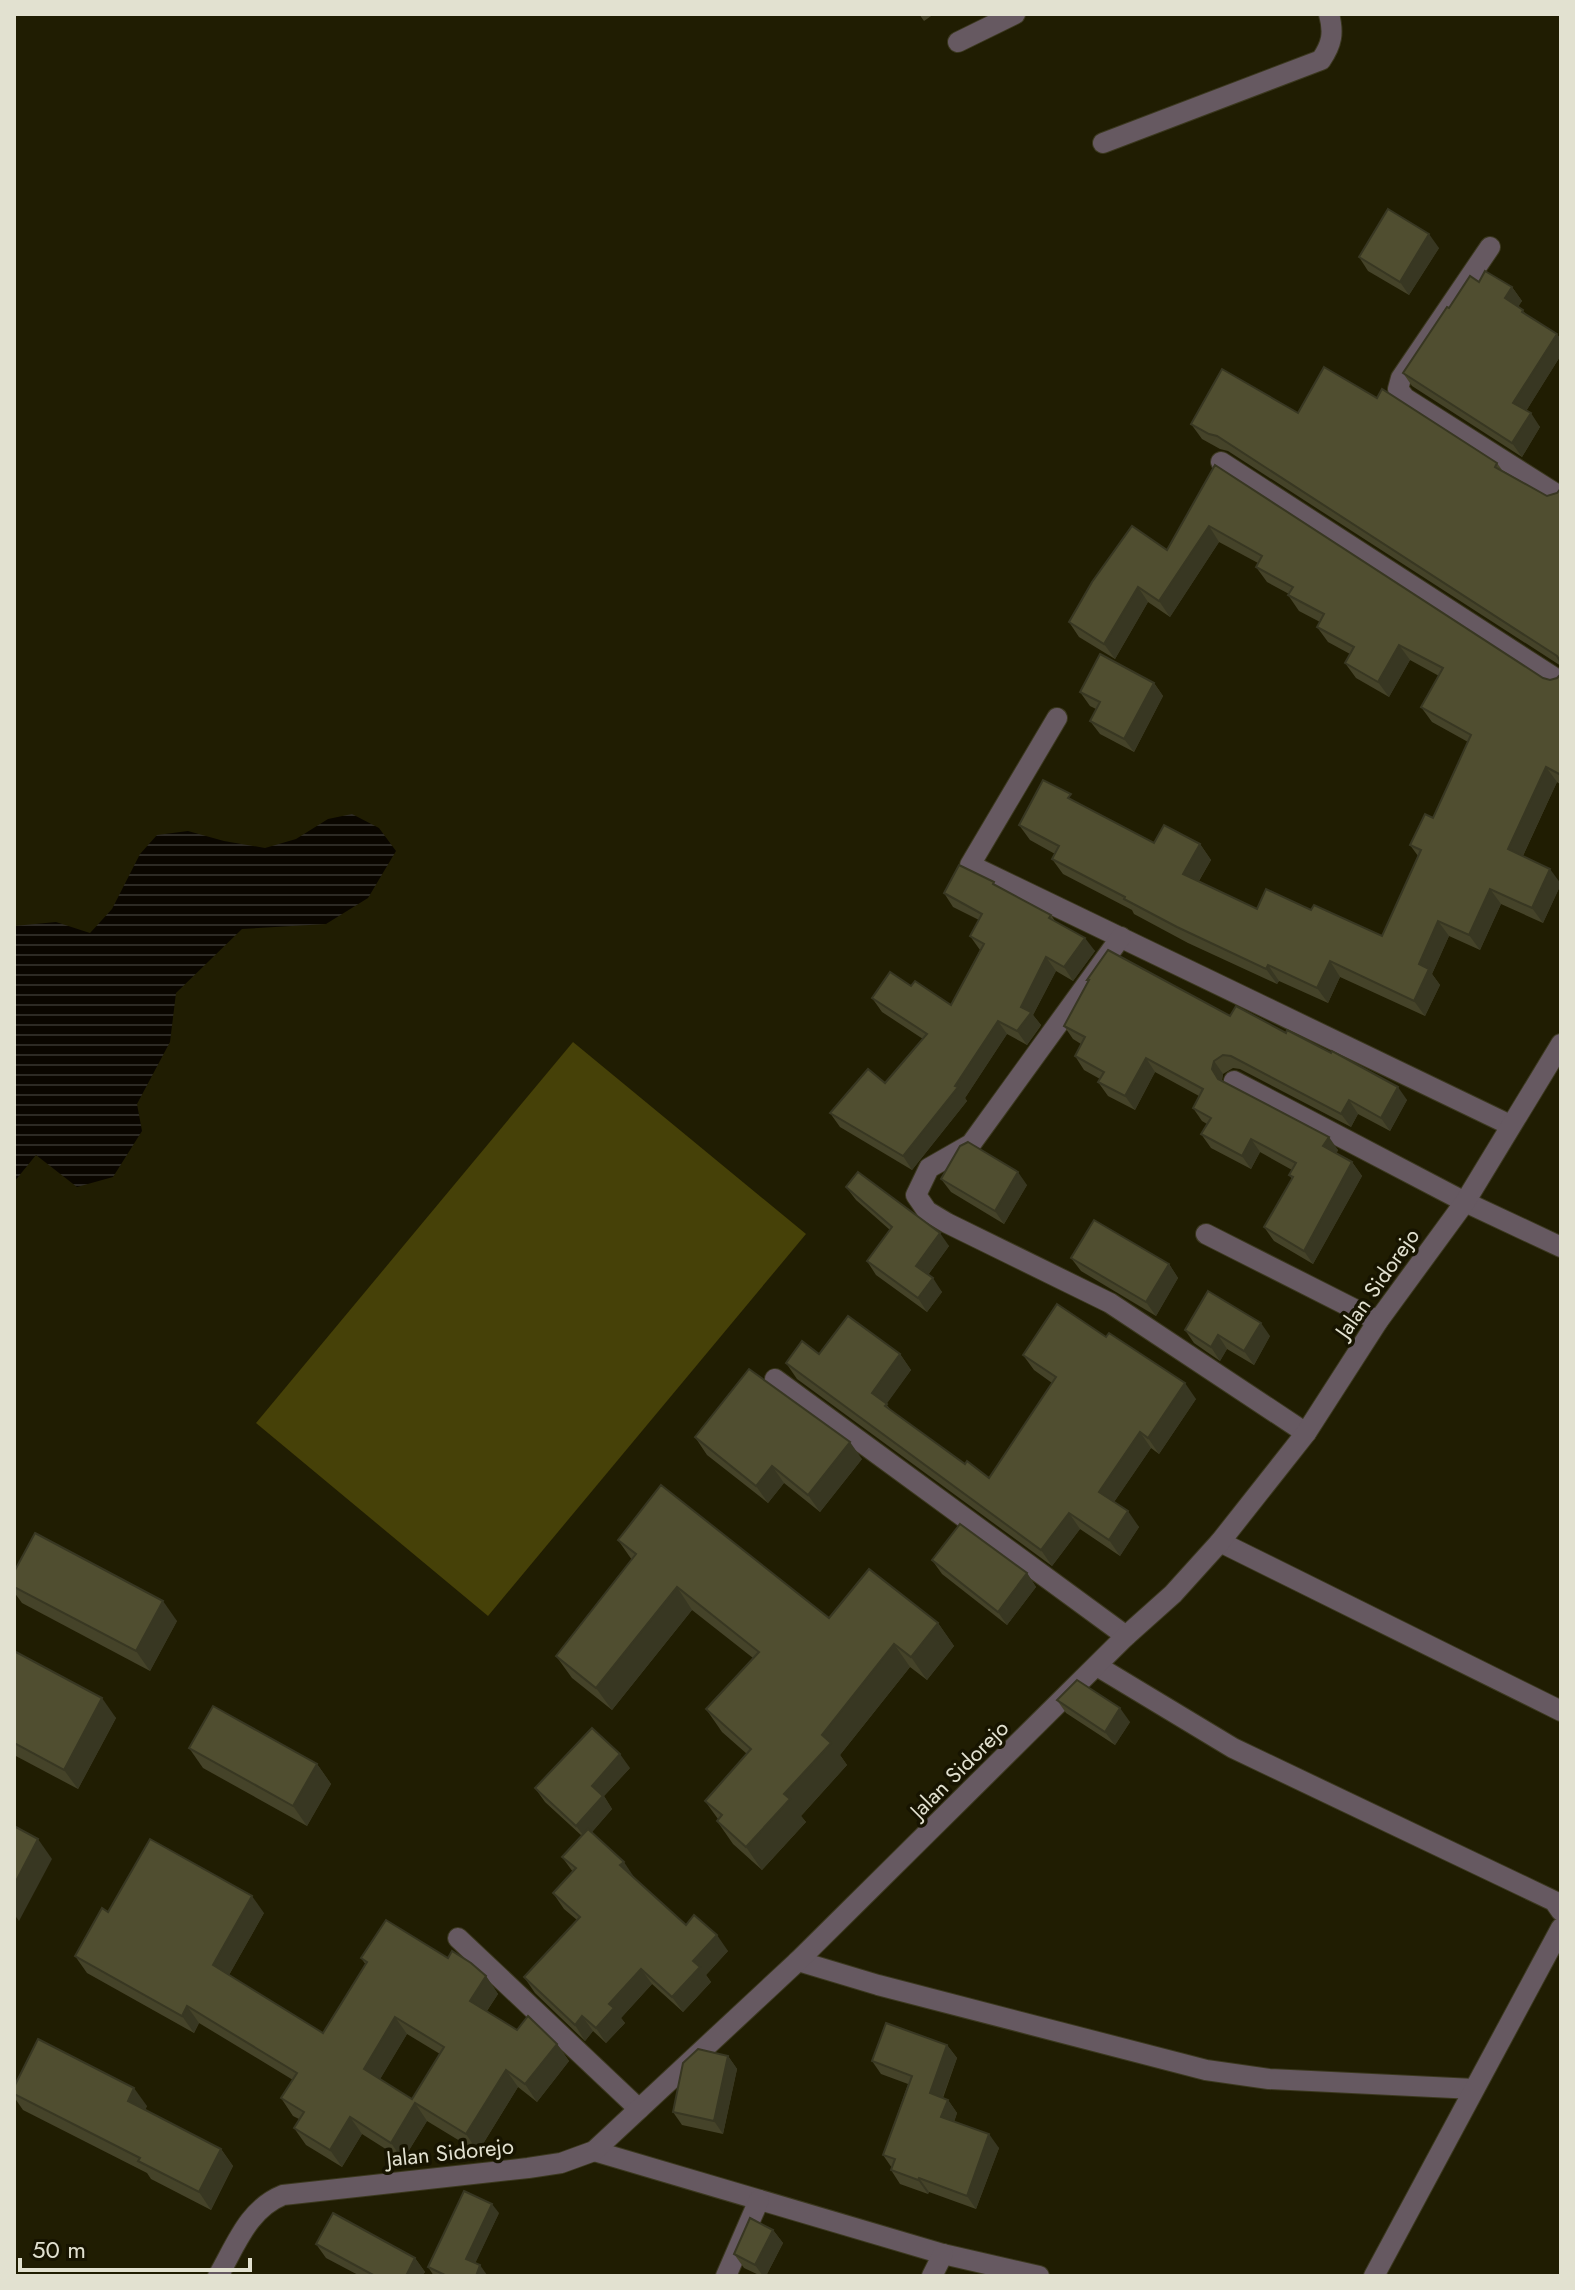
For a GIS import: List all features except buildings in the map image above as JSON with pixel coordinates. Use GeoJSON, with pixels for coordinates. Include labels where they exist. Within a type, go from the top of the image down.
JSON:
{"type":"FeatureCollection","features":[{"type":"Feature","properties":{"kind":"street"},"geometry":{"type":"LineString","coordinates":[[958,42],[1015,14]]}},
{"type":"Feature","properties":{"kind":"street"},"geometry":{"type":"LineString","coordinates":[[1103,143],[1321,60],[1332,39],[1329,14]]}},
{"type":"Feature","properties":{"kind":"street"},"geometry":{"type":"LineString","coordinates":[[1490,247],[1401,378],[1398,389],[1405,398],[1561,497]]}},
{"type":"Feature","properties":{"kind":"street"},"geometry":{"type":"LineString","coordinates":[[1221,462],[1561,682]]}},
{"type":"Feature","properties":{"kind":"street"},"geometry":{"type":"LineString","coordinates":[[1057,718],[970,865],[1510,1125]]}},
{"type":"Feature","properties":{"kind":"street"},"geometry":{"type":"LineString","coordinates":[[1121,937],[971,1144],[929,1168],[916,1195],[927,1211],[947,1223],[1110,1303],[1306,1433]]}},
{"type":"Feature","properties":{"kind":"street","name":"Jalan Sidorejo"},"geometry":{"type":"LineString","coordinates":[[218,2276],[253,2214],[267,2201],[283,2195],[528,2168],[561,2163],[594,2151],[798,1961],[1126,1636],[1173,1594],[1220,1542],[1306,1433],[1378,1321],[1465,1202],[1561,1044]]}},
{"type":"Feature","properties":{"kind":"street"},"geometry":{"type":"LineString","coordinates":[[1234,1081],[1465,1202],[1561,1247]]}},
{"type":"Feature","properties":{"kind":"street"},"geometry":{"type":"LineString","coordinates":[[1206,1234],[1378,1321]]}},
{"type":"Feature","properties":{"kind":"street"},"geometry":{"type":"LineString","coordinates":[[775,1379],[1126,1636]]}},
{"type":"Feature","properties":{"kind":"street"},"geometry":{"type":"LineString","coordinates":[[1220,1542],[1561,1711]]}},
{"type":"Feature","properties":{"kind":"street"},"geometry":{"type":"LineString","coordinates":[[1097,1666],[1233,1748],[1554,1901],[1561,1911]]}},
{"type":"Feature","properties":{"kind":"street"},"geometry":{"type":"LineString","coordinates":[[1374,2276],[1561,1928]]}},
{"type":"Feature","properties":{"kind":"street"},"geometry":{"type":"LineString","coordinates":[[458,1938],[639,2109]]}},
{"type":"Feature","properties":{"kind":"street"},"geometry":{"type":"LineString","coordinates":[[798,1961],[878,1985],[1206,2070],[1269,2079],[1474,2089]]}},
{"type":"Feature","properties":{"kind":"street"},"geometry":{"type":"LineString","coordinates":[[594,2151],[943,2254],[1039,2276]]}},
{"type":"Feature","properties":{"kind":"street"},"geometry":{"type":"LineString","coordinates":[[726,2276],[759,2200]]}},
{"type":"Feature","properties":{"kind":"street"},"geometry":{"type":"LineString","coordinates":[[932,2276],[943,2254]]}},
{"type":"Feature","properties":{"kind":"shaded area"},"geometry":{"type":"Polygon","coordinates":[[[352,814],[379,828],[396,851],[368,898],[326,924],[242,929],[176,993],[170,1042],[137,1104],[142,1131],[113,1177],[77,1187],[36,1155],[14,1182],[14,926],[56,922],[90,933],[112,909],[140,854],[157,835],[188,831],[265,848],[296,839],[328,819],[352,814]]]}},
{"type":"Feature","properties":{"kind":"shaded area"},"geometry":{"type":"Polygon","coordinates":[[[573,1042],[806,1234],[488,1616],[256,1423],[573,1042]]]}}]}
